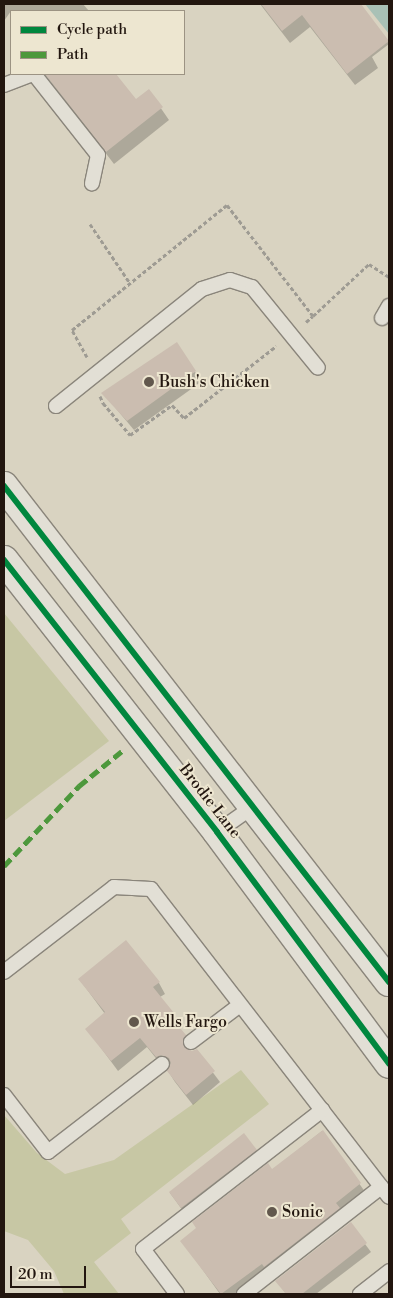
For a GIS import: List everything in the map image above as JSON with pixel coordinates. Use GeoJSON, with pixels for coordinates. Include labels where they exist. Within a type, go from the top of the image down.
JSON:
{"type":"FeatureCollection","features":[{"type":"Feature","properties":{"kind":"main road","name":"Brodie Lane"},"geometry":{"type":"LineString","coordinates":[[4,486],[252,808],[389,982]]}},
{"type":"Feature","properties":{"kind":"main road","name":"Brodie Lane"},"geometry":{"type":"LineString","coordinates":[[4,560],[217,832],[389,1064]]}},
{"type":"Feature","properties":{"kind":"lane"},"geometry":{"type":"LineString","coordinates":[[4,85],[30,75]]}},
{"type":"Feature","properties":{"kind":"lane"},"geometry":{"type":"LineString","coordinates":[[34,75],[98,155],[92,183]]}},
{"type":"Feature","properties":{"kind":"lane"},"geometry":{"type":"LineString","coordinates":[[56,406],[202,289],[230,280],[252,287],[318,368]]}},
{"type":"Feature","properties":{"kind":"lane"},"geometry":{"type":"LineString","coordinates":[[217,832],[252,808]]}},
{"type":"Feature","properties":{"kind":"lane"},"geometry":{"type":"LineString","coordinates":[[4,972],[114,887],[151,889],[385,1192],[244,1294]]}},
{"type":"Feature","properties":{"kind":"lane"},"geometry":{"type":"LineString","coordinates":[[191,1042],[240,1004]]}},
{"type":"Feature","properties":{"kind":"lane"},"geometry":{"type":"LineString","coordinates":[[4,1095],[48,1152],[162,1064]]}},
{"type":"Feature","properties":{"kind":"lane"},"geometry":{"type":"LineString","coordinates":[[178,1294],[143,1249],[322,1110]]}},
{"type":"Feature","properties":{"kind":"lane"},"geometry":{"type":"LineString","coordinates":[[360,1294],[389,1272]]}},
{"type":"Feature","properties":{"kind":"path"},"geometry":{"type":"LineString","coordinates":[[313,316],[227,204],[72,330],[84,347],[103,403],[130,435],[172,405],[184,418],[313,316],[369,264],[389,277]]}},
{"type":"Feature","properties":{"kind":"path"},"geometry":{"type":"LineString","coordinates":[[90,224],[130,283]]}},
{"type":"Feature","properties":{"kind":"green space"},"geometry":{"type":"Polygon","coordinates":[[[4,613],[109,741],[4,821],[4,613]]]}},
{"type":"Feature","properties":{"kind":"green space"},"geometry":{"type":"Polygon","coordinates":[[[241,1070],[269,1104],[121,1219],[131,1233],[94,1262],[119,1294],[64,1294],[54,1271],[28,1240],[4,1231],[4,1115],[37,1153],[65,1174],[114,1160],[241,1070]]]}},
{"type":"Feature","properties":{"kind":"shaded area"},"geometry":{"type":"Polygon","coordinates":[[[365,4],[389,4],[389,34],[365,4]]]}},
{"type":"Feature","properties":{"kind":"building"},"geometry":{"type":"Polygon","coordinates":[[[261,4],[361,4],[389,41],[347,74],[302,15],[282,31],[261,4]]]}},
{"type":"Feature","properties":{"kind":"building"},"geometry":{"type":"Polygon","coordinates":[[[46,75],[117,75],[136,99],[149,89],[163,107],[106,152],[46,75]]]}},
{"type":"Feature","properties":{"kind":"building","name":"Bush's Chicken"},"geometry":{"type":"Polygon","coordinates":[[[177,342],[196,371],[127,421],[101,393],[177,342]]]}},
{"type":"Feature","properties":{"kind":"building","name":"Wells Fargo"},"geometry":{"type":"Polygon","coordinates":[[[126,940],[160,982],[153,987],[174,1013],[170,1016],[186,1035],[184,1047],[192,1051],[197,1049],[215,1071],[186,1095],[167,1071],[171,1063],[169,1058],[161,1055],[156,1057],[140,1038],[111,1061],[85,1029],[105,1012],[78,979],[126,940]]]}},
{"type":"Feature","properties":{"kind":"building","name":"Sonic"},"geometry":{"type":"Polygon","coordinates":[[[323,1130],[361,1183],[336,1203],[340,1208],[264,1267],[262,1264],[221,1294],[180,1241],[196,1228],[192,1222],[268,1163],[272,1169],[323,1130]]]}},
{"type":"Feature","properties":{"kind":"building"},"geometry":{"type":"Polygon","coordinates":[[[244,1133],[257,1150],[181,1208],[169,1192],[244,1133]]]}},
{"type":"Feature","properties":{"kind":"building"},"geometry":{"type":"Polygon","coordinates":[[[351,1222],[367,1243],[302,1294],[286,1294],[275,1281],[351,1222]]]}},
{"type":"Feature","properties":{"kind":"marked path"},"geometry":{"type":"LineString","coordinates":[[4,866],[79,786],[122,751]]}},
{"type":"Feature","properties":{"kind":"cycle path"},"geometry":{"type":"LineString","coordinates":[[4,486],[389,982]]}},
{"type":"Feature","properties":{"kind":"cycle path"},"geometry":{"type":"LineString","coordinates":[[4,560],[217,832],[389,1064]]}},
{"type":"Feature","properties":{"kind":"place","name":"Bush's Chicken"},"geometry":{"type":"Point","coordinates":[149,382]}},
{"type":"Feature","properties":{"kind":"place","name":"Wells Fargo"},"geometry":{"type":"Point","coordinates":[134,1022]}},
{"type":"Feature","properties":{"kind":"place","name":"Sonic"},"geometry":{"type":"Point","coordinates":[272,1212]}}]}
